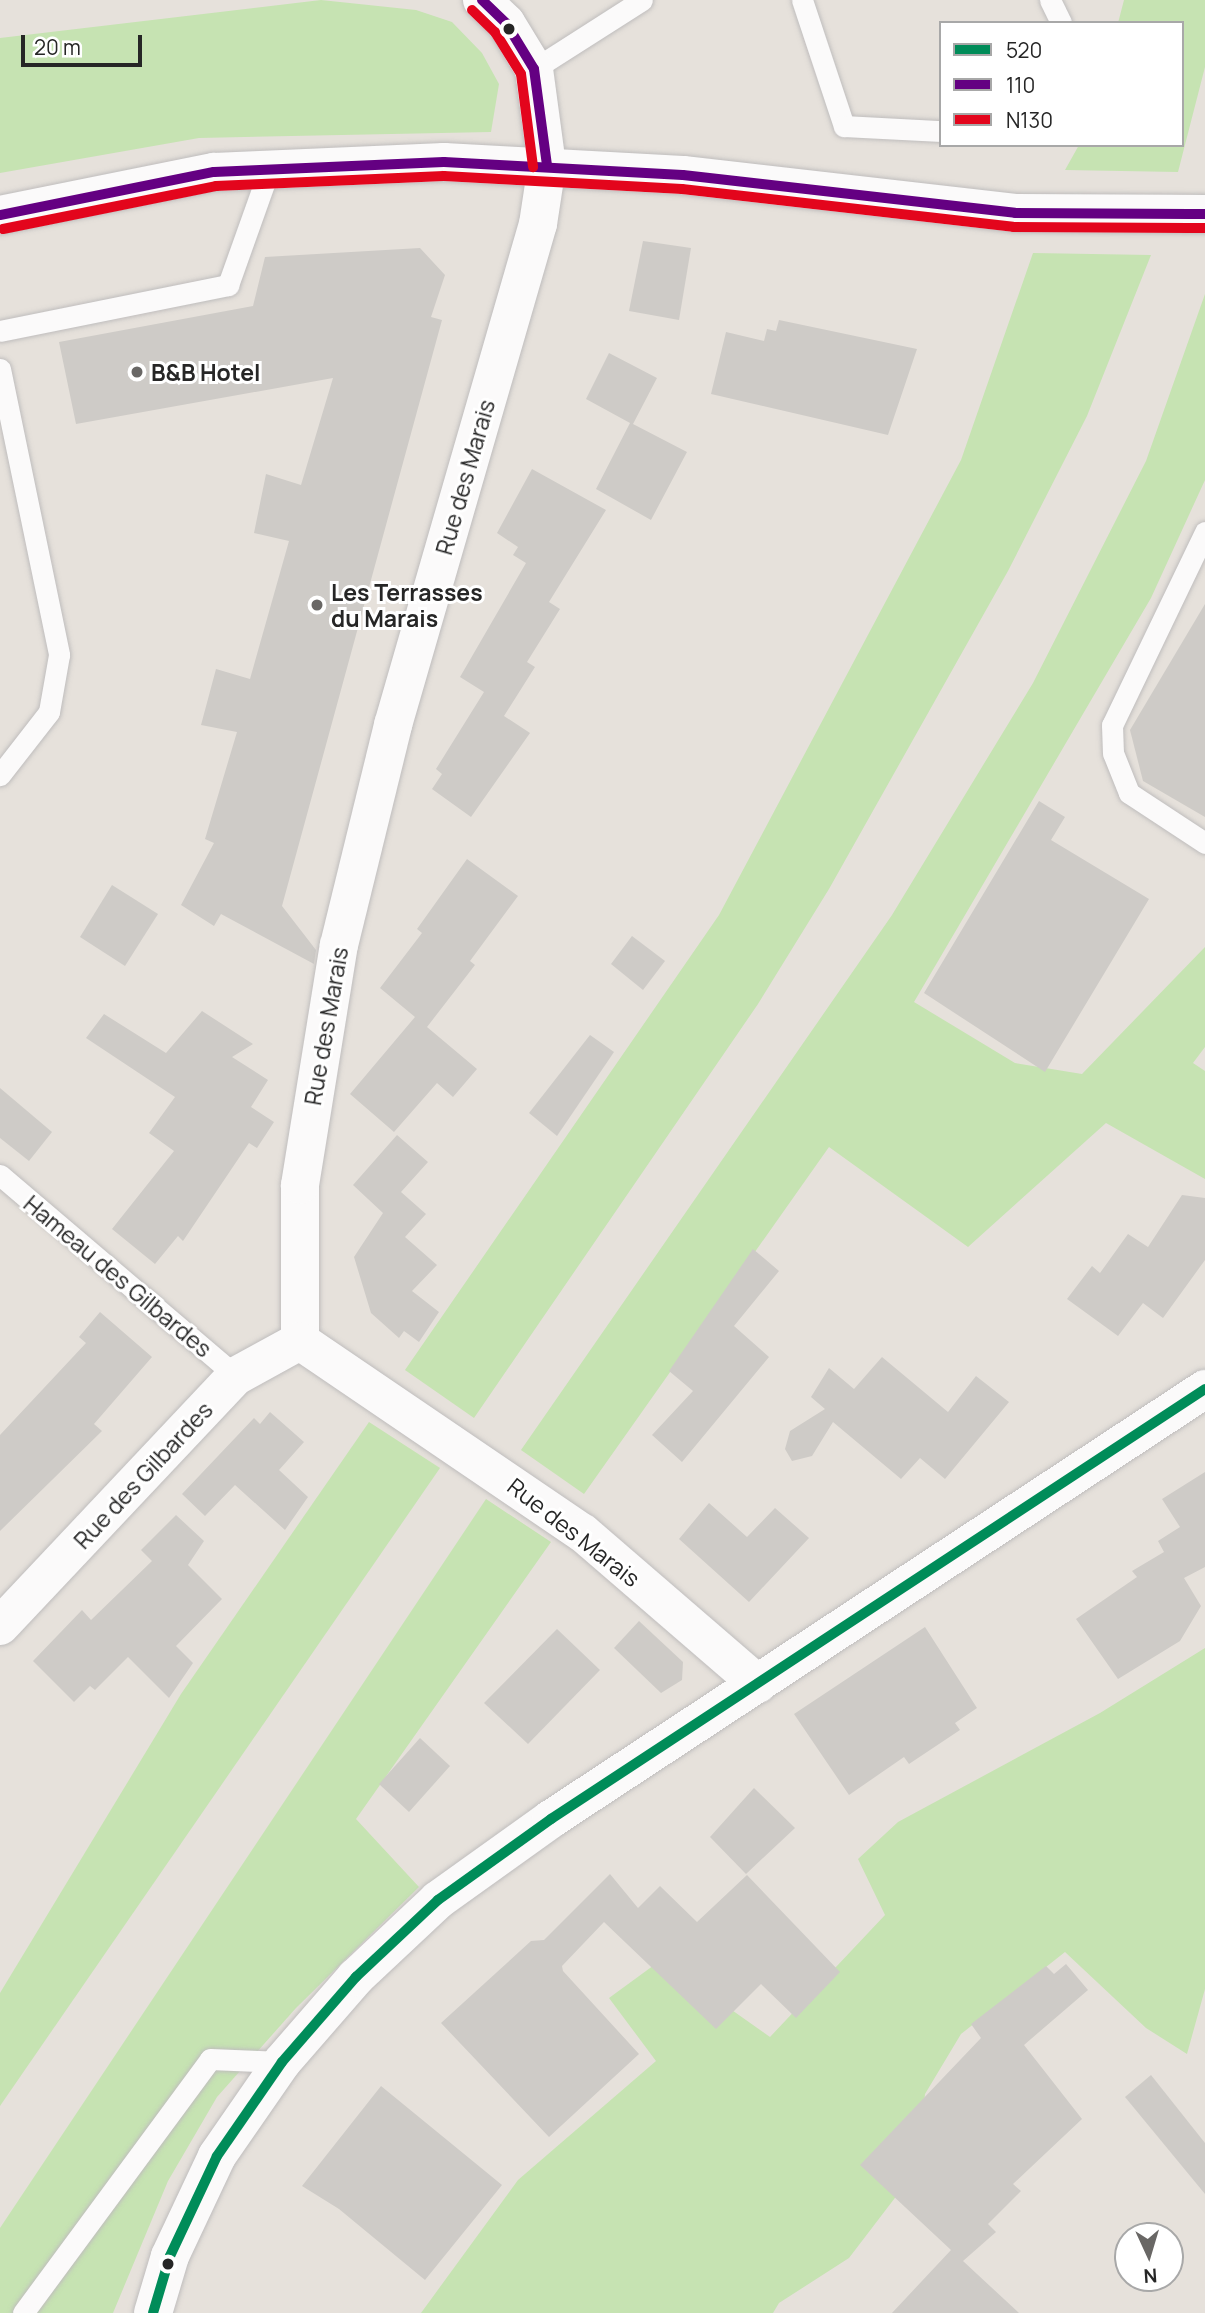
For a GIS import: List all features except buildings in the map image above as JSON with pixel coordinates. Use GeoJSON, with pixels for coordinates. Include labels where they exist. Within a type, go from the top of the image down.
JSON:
{"type":"FeatureCollection","features":[{"type":"Feature","properties":{"kind":"main road"},"geometry":{"type":"LineString","coordinates":[[482,0],[506,23],[534,69]]}},
{"type":"Feature","properties":{"kind":"main road","name":"Rue des Marais"},"geometry":{"type":"LineString","coordinates":[[534,69],[547,165],[538,224],[393,725],[339,945],[300,1185],[300,1341],[381,1392],[561,1518],[758,1684]]}},
{"type":"Feature","properties":{"kind":"main road"},"geometry":{"type":"LineString","coordinates":[[0,215],[214,172],[444,162],[547,165],[1015,213],[1205,214]]}},
{"type":"Feature","properties":{"kind":"main road","name":"Rue des Gilbardes"},"geometry":{"type":"LineString","coordinates":[[0,1626],[236,1376],[300,1341]]}},
{"type":"Feature","properties":{"kind":"main road"},"geometry":{"type":"LineString","coordinates":[[153,2313],[170,2256],[217,2156],[282,2062],[356,1977],[438,1900],[551,1819],[1205,1389]]}},
{"type":"Feature","properties":{"kind":"lane"},"geometry":{"type":"LineString","coordinates":[[534,69],[642,0]]}},
{"type":"Feature","properties":{"kind":"lane"},"geometry":{"type":"LineString","coordinates":[[802,0],[844,126],[939,131]]}},
{"type":"Feature","properties":{"kind":"lane"},"geometry":{"type":"LineString","coordinates":[[1050,0],[1060,21]]}},
{"type":"Feature","properties":{"kind":"lane"},"geometry":{"type":"LineString","coordinates":[[0,331],[228,285],[269,170]]}},
{"type":"Feature","properties":{"kind":"lane"},"geometry":{"type":"LineString","coordinates":[[0,369],[59,655],[49,712],[0,775]]}},
{"type":"Feature","properties":{"kind":"lane"},"geometry":{"type":"LineString","coordinates":[[1205,532],[1112,725],[1113,753],[1129,793],[1205,843]]}},
{"type":"Feature","properties":{"kind":"lane","name":"Hameau des Gilbardes"},"geometry":{"type":"LineString","coordinates":[[0,1175],[236,1376]]}},
{"type":"Feature","properties":{"kind":"lane"},"geometry":{"type":"LineString","coordinates":[[23,2313],[210,2059],[282,2062]]}},
{"type":"Feature","properties":{"kind":"green space"},"geometry":{"type":"Polygon","coordinates":[[[321,0],[416,10],[452,22],[482,53],[499,84],[491,132],[199,138],[0,173],[0,38],[321,0]]]}},
{"type":"Feature","properties":{"kind":"green space"},"geometry":{"type":"Polygon","coordinates":[[[1124,0],[1205,0],[1205,67],[1178,172],[1065,170],[1078,147],[1184,147],[1184,21],[1119,21],[1124,0]]]}},
{"type":"Feature","properties":{"kind":"green space"},"geometry":{"type":"Polygon","coordinates":[[[1033,253],[1151,255],[1087,416],[1008,571],[829,889],[758,1004],[474,1418],[405,1370],[719,915],[961,460],[1033,253]]]}},
{"type":"Feature","properties":{"kind":"green space"},"geometry":{"type":"Polygon","coordinates":[[[1205,294],[1205,480],[1151,598],[914,1002],[1015,1063],[1082,1074],[1205,947],[1205,1047],[1193,1063],[1205,1071],[1205,1179],[1106,1123],[968,1247],[829,1147],[584,1494],[521,1450],[892,915],[1033,683],[1146,461],[1205,294]]]}},
{"type":"Feature","properties":{"kind":"green space"},"geometry":{"type":"Polygon","coordinates":[[[369,1422],[440,1468],[0,2106],[0,1993],[181,1694],[369,1422]]]}},
{"type":"Feature","properties":{"kind":"green space"},"geometry":{"type":"Polygon","coordinates":[[[486,1499],[551,1542],[356,1819],[419,1887],[296,2008],[217,2097],[168,2181],[113,2313],[0,2313],[0,2228],[486,1499]]]}},
{"type":"Feature","properties":{"kind":"green space"},"geometry":{"type":"Polygon","coordinates":[[[1205,1648],[1205,1989],[1187,2054],[1146,2028],[1065,1952],[961,2034],[925,2094],[917,2169],[849,2258],[779,2303],[773,2313],[421,2313],[518,2180],[656,2061],[609,1998],[661,1960],[770,2037],[885,1915],[858,1859],[898,1822],[1100,1713],[1205,1648]]]}},
{"type":"Feature","properties":{"kind":"transit line","name":"110"},"geometry":{"type":"LineString","coordinates":[[482,0],[506,23],[534,69],[547,165]]}},
{"type":"Feature","properties":{"kind":"transit line","name":"N130"},"geometry":{"type":"LineString","coordinates":[[472,10],[495,32],[521,74],[533,167]]}},
{"type":"Feature","properties":{"kind":"transit line","name":"110"},"geometry":{"type":"LineString","coordinates":[[0,215],[214,172],[444,162],[683,175],[1015,213],[1205,214]]}},
{"type":"Feature","properties":{"kind":"transit line","name":"N130"},"geometry":{"type":"LineString","coordinates":[[3,229],[216,186],[444,176],[682,189],[1013,227],[1205,228]]}},
{"type":"Feature","properties":{"kind":"transit line","name":"520"},"geometry":{"type":"LineString","coordinates":[[153,2313],[170,2256],[217,2156],[282,2062],[356,1977],[438,1900],[551,1819],[1205,1389]]}},
{"type":"Feature","properties":{"kind":"place","name":"B&B Hotel"},"geometry":{"type":"Point","coordinates":[137,372]}},
{"type":"Feature","properties":{"kind":"place","name":"Les Terrasses du Marais"},"geometry":{"type":"Point","coordinates":[317,605]}}]}
